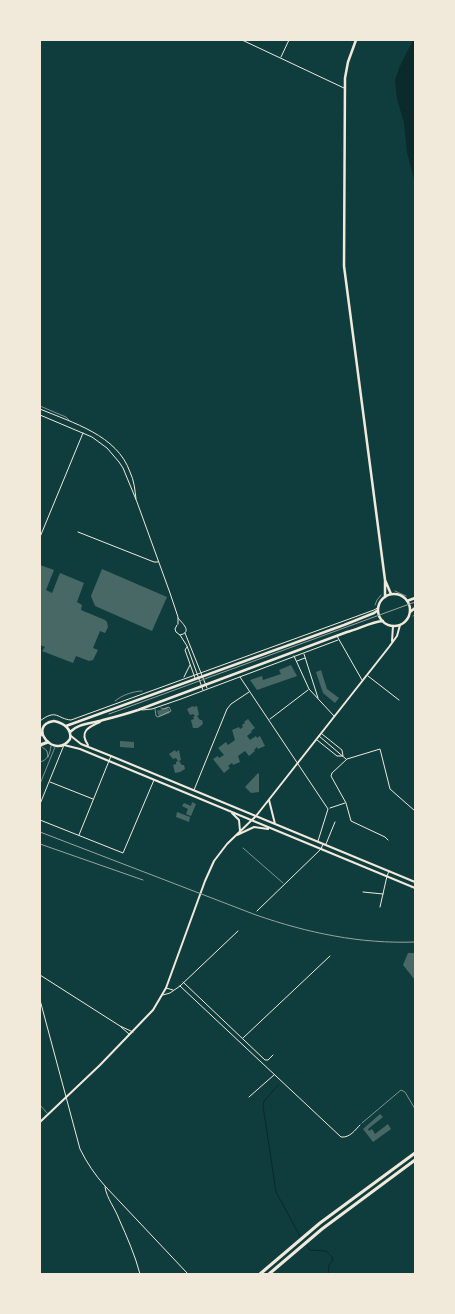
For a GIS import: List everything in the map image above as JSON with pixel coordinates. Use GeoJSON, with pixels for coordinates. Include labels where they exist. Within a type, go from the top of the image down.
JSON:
{"type":"FeatureCollection","features":[{"type":"Feature","properties":{"kind":"highway"},"geometry":{"type":"LineString","coordinates":[[40,746],[49,743]]}},
{"type":"Feature","properties":{"kind":"highway"},"geometry":{"type":"LineString","coordinates":[[260,1274],[320,1223],[415,1153]]}},
{"type":"Feature","properties":{"kind":"highway"},"geometry":{"type":"LineString","coordinates":[[269,1274],[322,1228],[415,1160]]}},
{"type":"Feature","properties":{"kind":"main road"},"geometry":{"type":"LineString","coordinates":[[356,40],[348,62],[345,88],[344,266],[385,580],[385,597]]}},
{"type":"Feature","properties":{"kind":"main road"},"geometry":{"type":"LineString","coordinates":[[385,580],[392,593]]}},
{"type":"Feature","properties":{"kind":"main road"},"geometry":{"type":"LineString","coordinates":[[66,726],[374,613],[382,600],[392,593],[408,599],[415,598]]}},
{"type":"Feature","properties":{"kind":"main road"},"geometry":{"type":"LineString","coordinates":[[70,732],[74,728],[138,710],[377,622],[393,626],[400,625],[407,620],[410,612],[408,599]]}},
{"type":"Feature","properties":{"kind":"main road"},"geometry":{"type":"LineString","coordinates":[[378,608],[383,622]]}},
{"type":"Feature","properties":{"kind":"main road"},"geometry":{"type":"LineString","coordinates":[[410,612],[415,608]]}},
{"type":"Feature","properties":{"kind":"main road"},"geometry":{"type":"LineString","coordinates":[[40,1122],[150,1014],[166,988],[202,890],[218,855],[269,800],[392,643],[397,636],[400,625]]}},
{"type":"Feature","properties":{"kind":"main road"},"geometry":{"type":"LineString","coordinates":[[392,643],[394,636],[393,626]]}},
{"type":"Feature","properties":{"kind":"main road"},"geometry":{"type":"LineString","coordinates":[[92,748],[86,743],[85,732],[89,727],[102,721]]}},
{"type":"Feature","properties":{"kind":"main road"},"geometry":{"type":"LineString","coordinates":[[415,882],[92,748],[75,740],[66,726],[58,722],[50,722],[42,726],[41,734],[49,743],[56,746],[64,745],[76,748],[415,888]]}},
{"type":"Feature","properties":{"kind":"main road"},"geometry":{"type":"LineString","coordinates":[[64,745],[71,736]]}},
{"type":"Feature","properties":{"kind":"main road"},"geometry":{"type":"LineString","coordinates":[[269,800],[275,824]]}},
{"type":"Feature","properties":{"kind":"main road"},"geometry":{"type":"LineString","coordinates":[[231,812],[239,820],[240,831]]}},
{"type":"Feature","properties":{"kind":"main road"},"geometry":{"type":"LineString","coordinates":[[235,836],[254,828],[273,829]]}},
{"type":"Feature","properties":{"kind":"street"},"geometry":{"type":"LineString","coordinates":[[242,40],[345,88]]}},
{"type":"Feature","properties":{"kind":"street"},"geometry":{"type":"LineString","coordinates":[[280,58],[289,40]]}},
{"type":"Feature","properties":{"kind":"street"},"geometry":{"type":"LineString","coordinates":[[40,409],[70,421],[94,433],[110,444],[128,466],[137,502]]}},
{"type":"Feature","properties":{"kind":"street"},"geometry":{"type":"LineString","coordinates":[[40,415],[83,432],[101,443],[123,468],[172,596],[178,617],[186,628],[185,633],[198,676]]}},
{"type":"Feature","properties":{"kind":"street"},"geometry":{"type":"LineString","coordinates":[[40,537],[83,432]]}},
{"type":"Feature","properties":{"kind":"street"},"geometry":{"type":"LineString","coordinates":[[78,532],[154,562],[159,562]]}},
{"type":"Feature","properties":{"kind":"street"},"geometry":{"type":"LineString","coordinates":[[178,617],[178,624],[175,630],[187,646],[203,690]]}},
{"type":"Feature","properties":{"kind":"street"},"geometry":{"type":"LineString","coordinates":[[180,635],[185,633]]}},
{"type":"Feature","properties":{"kind":"street"},"geometry":{"type":"LineString","coordinates":[[337,636],[363,680]]}},
{"type":"Feature","properties":{"kind":"street"},"geometry":{"type":"LineString","coordinates":[[138,710],[161,706],[338,640]]}},
{"type":"Feature","properties":{"kind":"street"},"geometry":{"type":"LineString","coordinates":[[187,646],[186,650],[190,664],[207,689]]}},
{"type":"Feature","properties":{"kind":"street"},"geometry":{"type":"LineString","coordinates":[[304,653],[318,698]]}},
{"type":"Feature","properties":{"kind":"street"},"geometry":{"type":"LineString","coordinates":[[294,656],[309,689],[334,717]]}},
{"type":"Feature","properties":{"kind":"street"},"geometry":{"type":"LineString","coordinates":[[296,662],[306,658]]}},
{"type":"Feature","properties":{"kind":"street"},"geometry":{"type":"LineString","coordinates":[[274,659],[275,663]]}},
{"type":"Feature","properties":{"kind":"street"},"geometry":{"type":"LineString","coordinates":[[184,678],[190,664]]}},
{"type":"Feature","properties":{"kind":"street"},"geometry":{"type":"LineString","coordinates":[[367,675],[399,700]]}},
{"type":"Feature","properties":{"kind":"street"},"geometry":{"type":"LineString","coordinates":[[40,721],[48,716],[58,715],[66,720],[71,720],[184,678],[198,676]]}},
{"type":"Feature","properties":{"kind":"street"},"geometry":{"type":"LineString","coordinates":[[240,676],[328,809]]}},
{"type":"Feature","properties":{"kind":"street"},"geometry":{"type":"LineString","coordinates":[[269,720],[309,689]]}},
{"type":"Feature","properties":{"kind":"street"},"geometry":{"type":"LineString","coordinates":[[194,790],[228,709],[231,704],[250,692]]}},
{"type":"Feature","properties":{"kind":"street"},"geometry":{"type":"LineString","coordinates":[[48,716],[50,722]]}},
{"type":"Feature","properties":{"kind":"street"},"geometry":{"type":"LineString","coordinates":[[321,734],[342,750],[343,756]]}},
{"type":"Feature","properties":{"kind":"street"},"geometry":{"type":"LineString","coordinates":[[319,736],[347,759]]}},
{"type":"Feature","properties":{"kind":"street"},"geometry":{"type":"LineString","coordinates":[[316,740],[337,756],[343,756]]}},
{"type":"Feature","properties":{"kind":"street"},"geometry":{"type":"LineString","coordinates":[[40,804],[64,745]]}},
{"type":"Feature","properties":{"kind":"street"},"geometry":{"type":"LineString","coordinates":[[388,840],[353,822],[346,803],[331,774],[347,759],[380,749],[390,789],[415,811]]}},
{"type":"Feature","properties":{"kind":"street"},"geometry":{"type":"LineString","coordinates":[[78,836],[111,756]]}},
{"type":"Feature","properties":{"kind":"street"},"geometry":{"type":"LineString","coordinates":[[40,820],[123,853],[154,780]]}},
{"type":"Feature","properties":{"kind":"street"},"geometry":{"type":"LineString","coordinates":[[49,782],[93,800]]}},
{"type":"Feature","properties":{"kind":"street"},"geometry":{"type":"LineString","coordinates":[[328,809],[346,803]]}},
{"type":"Feature","properties":{"kind":"street"},"geometry":{"type":"LineString","coordinates":[[318,841],[328,809]]}},
{"type":"Feature","properties":{"kind":"street"},"geometry":{"type":"LineString","coordinates":[[257,912],[321,849],[335,822]]}},
{"type":"Feature","properties":{"kind":"street"},"geometry":{"type":"LineString","coordinates":[[380,907],[386,876],[389,871]]}},
{"type":"Feature","properties":{"kind":"street"},"geometry":{"type":"LineString","coordinates":[[363,892],[384,894]]}},
{"type":"Feature","properties":{"kind":"street"},"geometry":{"type":"LineString","coordinates":[[163,995],[180,986],[238,930]]}},
{"type":"Feature","properties":{"kind":"street"},"geometry":{"type":"LineString","coordinates":[[242,1038],[330,956]]}},
{"type":"Feature","properties":{"kind":"street"},"geometry":{"type":"LineString","coordinates":[[40,975],[120,1026],[133,1032]]}},
{"type":"Feature","properties":{"kind":"street"},"geometry":{"type":"LineString","coordinates":[[183,982],[266,1060],[273,1056]]}},
{"type":"Feature","properties":{"kind":"street"},"geometry":{"type":"LineString","coordinates":[[180,986],[341,1137],[349,1136],[360,1125]]}},
{"type":"Feature","properties":{"kind":"street"},"geometry":{"type":"LineString","coordinates":[[166,988],[174,990]]}},
{"type":"Feature","properties":{"kind":"street"},"geometry":{"type":"LineString","coordinates":[[40,1000],[80,1150],[105,1186],[188,1274]]}},
{"type":"Feature","properties":{"kind":"street"},"geometry":{"type":"LineString","coordinates":[[120,1026],[130,1035]]}},
{"type":"Feature","properties":{"kind":"street"},"geometry":{"type":"LineString","coordinates":[[250,1097],[274,1074]]}},
{"type":"Feature","properties":{"kind":"street"},"geometry":{"type":"LineString","coordinates":[[105,1186],[140,1274]]}},
{"type":"Feature","properties":{"kind":"lane"},"geometry":{"type":"LineString","coordinates":[[40,406],[66,417],[70,421]]}},
{"type":"Feature","properties":{"kind":"lane"},"geometry":{"type":"LineString","coordinates":[[154,708],[157,717],[171,711],[169,707],[162,708],[161,706]]}},
{"type":"Feature","properties":{"kind":"lane"},"geometry":{"type":"LineString","coordinates":[[40,762],[45,761],[47,758],[50,751],[49,743]]}},
{"type":"Feature","properties":{"kind":"lane"},"geometry":{"type":"LineString","coordinates":[[40,746],[47,751],[47,758]]}},
{"type":"Feature","properties":{"kind":"lane"},"geometry":{"type":"LineString","coordinates":[[40,782],[56,746]]}},
{"type":"Feature","properties":{"kind":"lane"},"geometry":{"type":"LineString","coordinates":[[243,848],[285,884]]}},
{"type":"Feature","properties":{"kind":"lane"},"geometry":{"type":"LineString","coordinates":[[40,1105],[48,1114]]}},
{"type":"Feature","properties":{"kind":"path"},"geometry":{"type":"LineString","coordinates":[[392,593],[401,593],[408,599]]}},
{"type":"Feature","properties":{"kind":"path"},"geometry":{"type":"LineString","coordinates":[[115,701],[120,697],[143,691]]}},
{"type":"Feature","properties":{"kind":"path"},"geometry":{"type":"LineString","coordinates":[[360,1125],[401,1090],[405,1092],[415,1109]]}},
{"type":"Feature","properties":{"kind":"path"},"geometry":{"type":"LineString","coordinates":[[415,1127],[415,1135]]}},
{"type":"Feature","properties":{"kind":"water"},"geometry":{"type":"Polygon","coordinates":[[[413,40],[415,40],[415,183],[407,153],[404,123],[397,99],[395,80],[413,40]]]}},
{"type":"Feature","properties":{"kind":"building"},"geometry":{"type":"Polygon","coordinates":[[[40,565],[54,570],[46,590],[52,593],[60,573],[84,583],[77,602],[82,605],[81,610],[107,622],[108,627],[105,633],[100,631],[93,648],[98,650],[93,660],[89,661],[76,656],[73,663],[42,651],[45,647],[40,645],[40,565]]]}},
{"type":"Feature","properties":{"kind":"building"},"geometry":{"type":"Polygon","coordinates":[[[102,569],[167,597],[152,631],[95,606],[91,596],[102,569]]]}},
{"type":"Feature","properties":{"kind":"building"},"geometry":{"type":"Polygon","coordinates":[[[291,665],[297,676],[257,690],[250,680],[262,676],[263,680],[281,674],[279,670],[291,665]]]}},
{"type":"Feature","properties":{"kind":"building"},"geometry":{"type":"Polygon","coordinates":[[[321,670],[327,689],[339,698],[335,703],[323,693],[316,672],[321,670]]]}},
{"type":"Feature","properties":{"kind":"building"},"geometry":{"type":"Polygon","coordinates":[[[197,706],[199,715],[197,716],[202,720],[203,724],[198,728],[193,728],[191,720],[195,716],[193,714],[190,715],[187,709],[197,706]]]}},
{"type":"Feature","properties":{"kind":"building"},"geometry":{"type":"Polygon","coordinates":[[[168,707],[170,713],[159,717],[157,711],[168,707]]]}},
{"type":"Feature","properties":{"kind":"building"},"geometry":{"type":"Polygon","coordinates":[[[248,719],[255,728],[247,736],[250,740],[260,736],[265,746],[258,749],[257,747],[249,756],[245,751],[238,756],[240,762],[233,765],[232,763],[228,766],[230,768],[224,773],[213,759],[224,755],[218,748],[226,742],[228,745],[235,740],[232,730],[243,727],[242,725],[248,719]]]}},
{"type":"Feature","properties":{"kind":"building"},"geometry":{"type":"Polygon","coordinates":[[[120,741],[134,742],[134,748],[120,747],[120,741]]]}},
{"type":"Feature","properties":{"kind":"building"},"geometry":{"type":"Polygon","coordinates":[[[175,750],[176,752],[179,750],[181,760],[179,761],[184,765],[185,769],[175,773],[173,765],[178,761],[169,754],[175,750]]]}},
{"type":"Feature","properties":{"kind":"building"},"geometry":{"type":"Polygon","coordinates":[[[258,773],[259,792],[251,793],[245,787],[258,773]]]}},
{"type":"Feature","properties":{"kind":"building"},"geometry":{"type":"Polygon","coordinates":[[[192,802],[196,804],[191,816],[186,814],[188,809],[182,806],[184,803],[191,806],[192,802]]]}},
{"type":"Feature","properties":{"kind":"building"},"geometry":{"type":"Polygon","coordinates":[[[177,812],[190,817],[189,822],[176,817],[177,812]]]}},
{"type":"Feature","properties":{"kind":"building"},"geometry":{"type":"Polygon","coordinates":[[[408,953],[415,953],[415,980],[403,965],[408,953]]]}},
{"type":"Feature","properties":{"kind":"building"},"geometry":{"type":"Polygon","coordinates":[[[380,1114],[383,1117],[368,1129],[369,1131],[372,1129],[375,1134],[388,1124],[391,1129],[373,1142],[363,1129],[380,1114]]]}},
{"type":"Feature","properties":{"kind":"waterway"},"geometry":{"type":"LineString","coordinates":[[279,1084],[264,1101],[263,1106],[276,1192],[300,1236]]}},
{"type":"Feature","properties":{"kind":"waterway"},"geometry":{"type":"LineString","coordinates":[[307,1245],[310,1250],[326,1251],[332,1257],[333,1260],[329,1265],[328,1274]]}},
{"type":"Feature","properties":{"kind":"tram line"},"geometry":{"type":"LineString","coordinates":[[109,714],[415,602]]}},
{"type":"Feature","properties":{"kind":"railway"},"geometry":{"type":"LineString","coordinates":[[40,832],[256,915],[295,927],[354,939],[415,942]]}},
{"type":"Feature","properties":{"kind":"railway"},"geometry":{"type":"LineString","coordinates":[[40,844],[143,880]]}}]}
